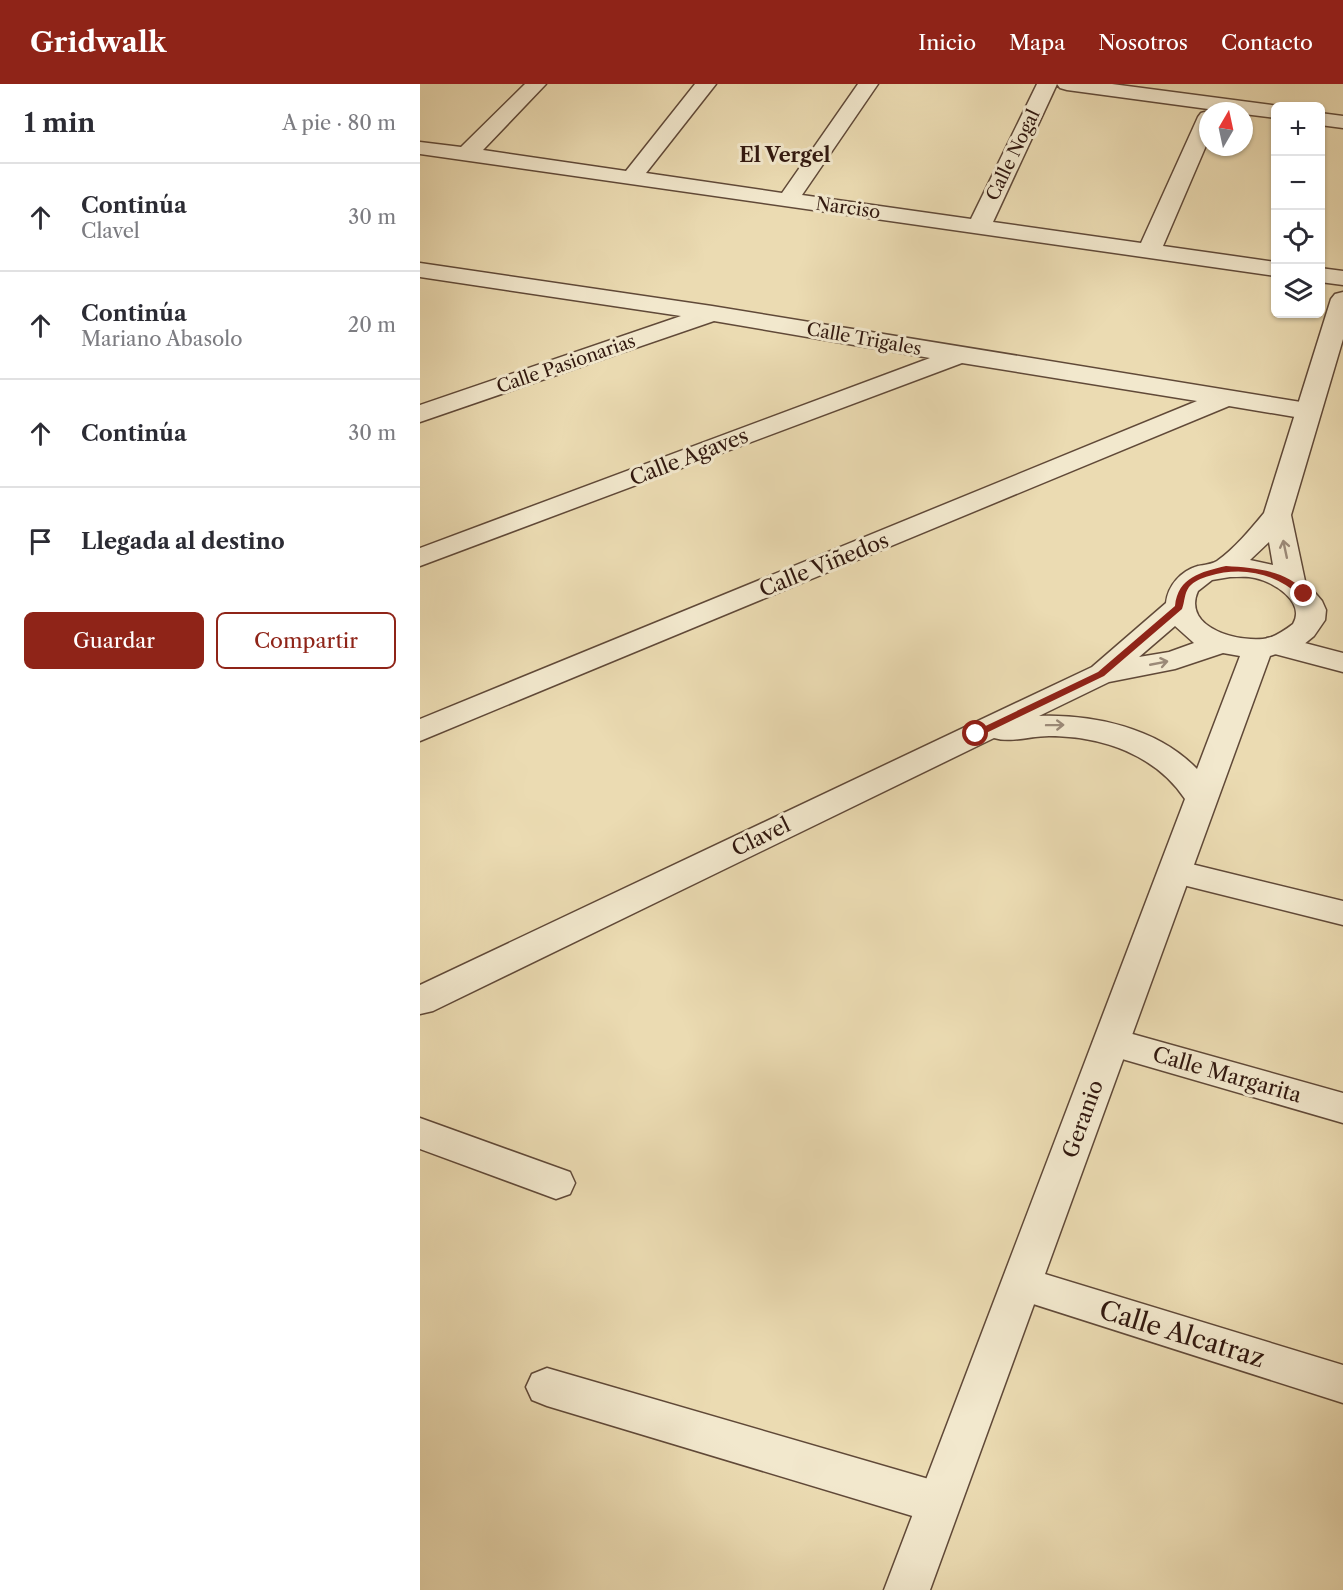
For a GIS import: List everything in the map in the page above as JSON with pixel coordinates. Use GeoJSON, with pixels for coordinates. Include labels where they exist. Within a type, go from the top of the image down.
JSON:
{"type":"FeatureCollection","features":[{"type":"Feature","properties":{"kind":"street"},"geometry":{"type":"LineString","coordinates":[[467,154],[536,84]]}},
{"type":"Feature","properties":{"kind":"street"},"geometry":{"type":"LineString","coordinates":[[632,177],[706,84]]}},
{"type":"Feature","properties":{"kind":"street"},"geometry":{"type":"LineString","coordinates":[[789,200],[868,84]]}},
{"type":"Feature","properties":{"kind":"street","name":"Calle Nogal"},"geometry":{"type":"LineString","coordinates":[[979,227],[1047,84]]}},
{"type":"Feature","properties":{"kind":"street"},"geometry":{"type":"LineString","coordinates":[[1067,84],[1199,109]]}},
{"type":"Feature","properties":{"kind":"street"},"geometry":{"type":"LineString","coordinates":[[1253,112],[1271,112]]}},
{"type":"Feature","properties":{"kind":"street"},"geometry":{"type":"LineString","coordinates":[[1325,120],[1343,122]]}},
{"type":"Feature","properties":{"kind":"street"},"geometry":{"type":"LineString","coordinates":[[1149,251],[1199,138]]}},
{"type":"Feature","properties":{"kind":"street","name":"Narciso"},"geometry":{"type":"LineString","coordinates":[[420,148],[1271,267]]}},
{"type":"Feature","properties":{"kind":"street","name":"Calle Trigales"},"geometry":{"type":"LineString","coordinates":[[420,270],[712,313],[959,356],[1307,411]]}},
{"type":"Feature","properties":{"kind":"street"},"geometry":{"type":"LineString","coordinates":[[1325,276],[1343,278]]}},
{"type":"Feature","properties":{"kind":"street"},"geometry":{"type":"LineString","coordinates":[[1224,569],[1277,515],[1343,299]]}},
{"type":"Feature","properties":{"kind":"street","name":"Calle Pasionarias"},"geometry":{"type":"LineString","coordinates":[[420,414],[712,313]]}},
{"type":"Feature","properties":{"kind":"street","name":"Calle Agaves"},"geometry":{"type":"LineString","coordinates":[[420,558],[959,356]]}},
{"type":"Feature","properties":{"kind":"street","name":"Calle Viñedos"},"geometry":{"type":"LineString","coordinates":[[420,731],[1227,398]]}},
{"type":"Feature","properties":{"kind":"street"},"geometry":{"type":"LineString","coordinates":[[1277,515],[1292,584]]}},
{"type":"Feature","properties":{"kind":"street"},"geometry":{"type":"LineString","coordinates":[[1268,646],[1293,639],[1305,629],[1311,618],[1310,606],[1304,594],[1292,584],[1261,570],[1224,569],[1196,577],[1186,585],[1180,595],[1179,607],[1183,617],[1192,628],[1221,643],[1268,646],[1343,663]]}},
{"type":"Feature","properties":{"kind":"street"},"geometry":{"type":"LineString","coordinates":[[1101,674],[1179,607]]}},
{"type":"Feature","properties":{"kind":"street"},"geometry":{"type":"LineString","coordinates":[[1101,674],[1175,660],[1221,643]]}},
{"type":"Feature","properties":{"kind":"street","name":"Geranio"},"geometry":{"type":"LineString","coordinates":[[907,1590],[1202,799],[1268,646]]}},
{"type":"Feature","properties":{"kind":"street","name":"Clavel"},"geometry":{"type":"LineString","coordinates":[[420,1001],[1101,674]]}},
{"type":"Feature","properties":{"kind":"street"},"geometry":{"type":"LineString","coordinates":[[976,734],[1026,726],[1069,725],[1112,733],[1150,748],[1181,771],[1202,799]]}},
{"type":"Feature","properties":{"kind":"street"},"geometry":{"type":"LineString","coordinates":[[1175,872],[1343,913]]}},
{"type":"Feature","properties":{"kind":"street","name":"Calle Margarita"},"geometry":{"type":"LineString","coordinates":[[1112,1042],[1343,1108]]}},
{"type":"Feature","properties":{"kind":"street"},"geometry":{"type":"LineString","coordinates":[[420,1133],[556,1183]]}},
{"type":"Feature","properties":{"kind":"street","name":"Calle Alcatraz"},"geometry":{"type":"LineString","coordinates":[[1022,1284],[1343,1384]]}},
{"type":"Feature","properties":{"kind":"street"},"geometry":{"type":"LineString","coordinates":[[547,1387],[939,1503]]}},
{"type":"Feature","properties":{"kind":"district","name":"El Vergel"},"geometry":{"type":"Point","coordinates":[785,155]}},
{"type":"Feature","properties":{"kind":"route"},"geometry":{"type":"LineString","coordinates":[[976,734],[1101,674],[1179,607],[1180,595],[1186,585],[1196,577],[1226,568],[1261,570],[1292,584],[1304,594]]}}]}
